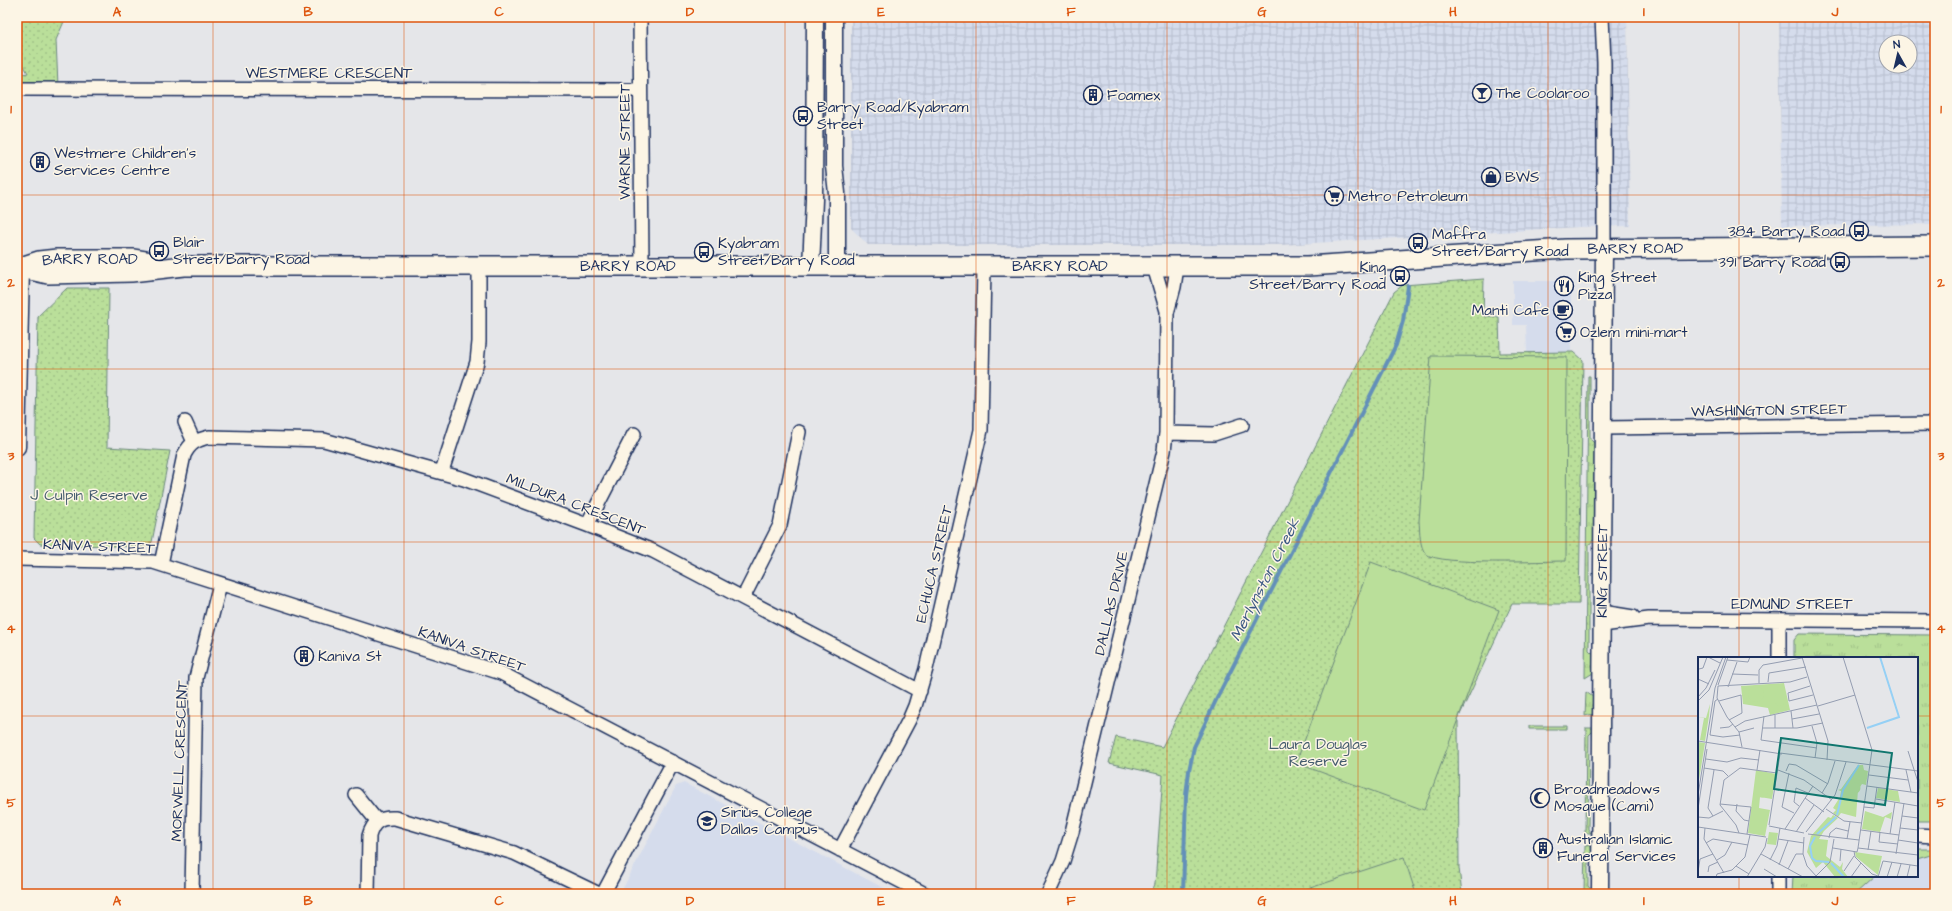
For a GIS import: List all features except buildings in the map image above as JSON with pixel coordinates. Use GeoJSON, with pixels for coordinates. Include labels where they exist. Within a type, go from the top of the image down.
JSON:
{"type":"FeatureCollection","features":[{"type":"Feature","properties":{"kind":"main road","name":"BARRY ROAD"},"geometry":{"type":"LineString","coordinates":[[19,267],[48,274],[132,272],[184,266],[1308,266],[1566,249],[1935,246]]}},
{"type":"Feature","properties":{"kind":"street","name":"WARNE STREET"},"geometry":{"type":"LineString","coordinates":[[640,17],[642,266]]}},
{"type":"Feature","properties":{"kind":"street"},"geometry":{"type":"LineString","coordinates":[[811,267],[814,200],[814,17]]}},
{"type":"Feature","properties":{"kind":"street"},"geometry":{"type":"LineString","coordinates":[[834,17],[834,166],[837,193],[837,266]]}},
{"type":"Feature","properties":{"kind":"street"},"geometry":{"type":"LineString","coordinates":[[1602,17],[1604,63],[1604,248]]}},
{"type":"Feature","properties":{"kind":"street","name":"WESTMERE CRESCENT"},"geometry":{"type":"LineString","coordinates":[[17,89],[640,90]]}},
{"type":"Feature","properties":{"kind":"street","name":"KING STREET"},"geometry":{"type":"LineString","coordinates":[[1600,894],[1604,248]]}},
{"type":"Feature","properties":{"kind":"street"},"geometry":{"type":"LineString","coordinates":[[442,472],[478,357],[478,266]]}},
{"type":"Feature","properties":{"kind":"street"},"geometry":{"type":"LineString","coordinates":[[17,447],[19,267]]}},
{"type":"Feature","properties":{"kind":"street","name":"ECHUCA STREET"},"geometry":{"type":"LineString","coordinates":[[840,850],[908,720],[920,691],[981,430],[984,267]]}},
{"type":"Feature","properties":{"kind":"street","name":"DALLAS DRIVE"},"geometry":{"type":"LineString","coordinates":[[1154,267],[1167,313]]}},
{"type":"Feature","properties":{"kind":"street","name":"DALLAS DRIVE"},"geometry":{"type":"LineString","coordinates":[[1048,894],[1063,861],[1072,832],[1164,451],[1166,433],[1167,313],[1174,287],[1177,267]]}},
{"type":"Feature","properties":{"kind":"street"},"geometry":{"type":"LineString","coordinates":[[161,564],[184,455],[188,446],[194,442],[185,422]]}},
{"type":"Feature","properties":{"kind":"street","name":"WASHINGTON STREET"},"geometry":{"type":"LineString","coordinates":[[1603,428],[1935,424]]}},
{"type":"Feature","properties":{"kind":"street"},"geometry":{"type":"LineString","coordinates":[[1166,433],[1214,434],[1242,425]]}},
{"type":"Feature","properties":{"kind":"street"},"geometry":{"type":"LineString","coordinates":[[743,598],[780,525],[799,432]]}},
{"type":"Feature","properties":{"kind":"street"},"geometry":{"type":"LineString","coordinates":[[587,524],[634,434]]}},
{"type":"Feature","properties":{"kind":"street","name":"MILDURA CRESCENT"},"geometry":{"type":"LineString","coordinates":[[194,442],[209,438],[315,438],[335,442],[442,472],[587,524],[653,551],[920,691]]}},
{"type":"Feature","properties":{"kind":"street","name":"KANIVA STREET"},"geometry":{"type":"LineString","coordinates":[[17,559],[143,561],[161,564],[501,673],[925,894]]}},
{"type":"Feature","properties":{"kind":"street","name":"MORWELL CRESCENT"},"geometry":{"type":"LineString","coordinates":[[192,894],[196,685],[220,584]]}},
{"type":"Feature","properties":{"kind":"street","name":"EDMUND STREET"},"geometry":{"type":"LineString","coordinates":[[1602,619],[1935,621]]}},
{"type":"Feature","properties":{"kind":"street"},"geometry":{"type":"LineString","coordinates":[[1779,620],[1779,657]]}},
{"type":"Feature","properties":{"kind":"street"},"geometry":{"type":"LineString","coordinates":[[603,894],[673,762]]}},
{"type":"Feature","properties":{"kind":"street"},"geometry":{"type":"LineString","coordinates":[[356,795],[377,821]]}},
{"type":"Feature","properties":{"kind":"street"},"geometry":{"type":"LineString","coordinates":[[368,894],[369,836],[371,829],[377,821],[395,818],[514,853],[599,894]]}},
{"type":"Feature","properties":{"kind":"street"},"geometry":{"type":"LineString","coordinates":[[1918,835],[1935,836]]}},
{"type":"Feature","properties":{"kind":"street"},"geometry":{"type":"LineString","coordinates":[[1778,877],[1778,894]]}},
{"type":"Feature","properties":{"kind":"shaded area"},"geometry":{"type":"Polygon","coordinates":[[[851,17],[1627,17],[1630,226],[1579,227],[1280,245],[868,245],[851,228],[851,17]]]}},
{"type":"Feature","properties":{"kind":"shaded area"},"geometry":{"type":"Polygon","coordinates":[[[1779,17],[1935,17],[1935,224],[1782,226],[1779,17]]]}},
{"type":"Feature","properties":{"kind":"shaded area"},"geometry":{"type":"Polygon","coordinates":[[[1513,281],[1571,281],[1571,352],[1527,353],[1526,325],[1513,325],[1513,281]]]}},
{"type":"Feature","properties":{"kind":"shaded area","name":"Sirius College Dallas Campus"},"geometry":{"type":"Polygon","coordinates":[[[684,783],[895,894],[620,894],[676,786],[684,783]]]}},
{"type":"Feature","properties":{"kind":"shaded area"},"geometry":{"type":"Polygon","coordinates":[[[1918,849],[1935,849],[1935,894],[1792,894],[1793,877],[1918,877],[1918,849]]]}},
{"type":"Feature","properties":{"kind":"green space"},"geometry":{"type":"Polygon","coordinates":[[[17,17],[66,17],[56,40],[58,86],[17,87],[17,75],[28,73],[17,54],[17,17]]]}},
{"type":"Feature","properties":{"kind":"green space","name":"Laura Douglas Reserve"},"geometry":{"type":"Polygon","coordinates":[[[1484,279],[1483,316],[1499,317],[1500,353],[1574,352],[1583,360],[1579,604],[1512,604],[1458,719],[1459,868],[1462,894],[1151,894],[1155,884],[1163,775],[1109,763],[1116,737],[1162,747],[1394,292],[1403,285],[1484,279]]]}},
{"type":"Feature","properties":{"kind":"green space","name":"J Culpin Reserve"},"geometry":{"type":"Polygon","coordinates":[[[67,288],[109,288],[107,447],[170,451],[152,542],[146,547],[40,544],[34,538],[38,316],[67,288]]]}},
{"type":"Feature","properties":{"kind":"green space"},"geometry":{"type":"Polygon","coordinates":[[[1431,356],[1567,357],[1566,561],[1493,562],[1451,560],[1435,558],[1426,554],[1424,551],[1421,543],[1419,521],[1431,356]]]}},
{"type":"Feature","properties":{"kind":"green space"},"geometry":{"type":"Polygon","coordinates":[[[1588,376],[1590,376],[1590,439],[1595,444],[1594,539],[1589,545],[1589,650],[1593,654],[1593,673],[1585,678],[1588,376]]]}},
{"type":"Feature","properties":{"kind":"green space"},"geometry":{"type":"Polygon","coordinates":[[[1371,562],[1499,610],[1424,810],[1296,763],[1371,562]]]}},
{"type":"Feature","properties":{"kind":"green space"},"geometry":{"type":"Polygon","coordinates":[[[1799,634],[1935,635],[1935,821],[1918,821],[1918,657],[1794,657],[1794,640],[1799,634]]]}},
{"type":"Feature","properties":{"kind":"green space"},"geometry":{"type":"Polygon","coordinates":[[[1586,692],[1593,697],[1593,714],[1585,716],[1586,692]]]}},
{"type":"Feature","properties":{"kind":"green space"},"geometry":{"type":"Polygon","coordinates":[[[1529,726],[1567,726],[1567,729],[1529,729],[1529,726]]]}},
{"type":"Feature","properties":{"kind":"green space"},"geometry":{"type":"Polygon","coordinates":[[[1586,728],[1592,728],[1593,731],[1589,735],[1588,829],[1591,833],[1585,833],[1586,728]]]}},
{"type":"Feature","properties":{"kind":"green space"},"geometry":{"type":"Polygon","coordinates":[[[1591,845],[1592,858],[1588,862],[1588,886],[1592,891],[1584,891],[1585,846],[1591,845]]]}},
{"type":"Feature","properties":{"kind":"green space"},"geometry":{"type":"Polygon","coordinates":[[[1918,849],[1934,849],[1934,854],[1918,859],[1918,849]]]}},
{"type":"Feature","properties":{"kind":"green space"},"geometry":{"type":"Polygon","coordinates":[[[1404,857],[1416,894],[1292,894],[1404,857]]]}},
{"type":"Feature","properties":{"kind":"green space"},"geometry":{"type":"Polygon","coordinates":[[[1793,877],[1874,877],[1855,894],[1792,894],[1793,877]]]}},
{"type":"Feature","properties":{"kind":"waterway","name":"Merlynston Creek"},"geometry":{"type":"LineString","coordinates":[[1183,894],[1186,795],[1194,747],[1218,696],[1396,345],[1403,321],[1408,286]]}},
{"type":"Feature","properties":{"kind":"place","name":"The Coolaroo"},"geometry":{"type":"Point","coordinates":[1482,93]}},
{"type":"Feature","properties":{"kind":"place","name":"Foamex"},"geometry":{"type":"Point","coordinates":[1093,95]}},
{"type":"Feature","properties":{"kind":"place","name":"Barry Road/Kyabram Street"},"geometry":{"type":"Point","coordinates":[803,116]}},
{"type":"Feature","properties":{"kind":"place","name":"Westmere Children's Services Centre"},"geometry":{"type":"Point","coordinates":[40,162]}},
{"type":"Feature","properties":{"kind":"place","name":"BWS"},"geometry":{"type":"Point","coordinates":[1491,177]}},
{"type":"Feature","properties":{"kind":"place","name":"Metro Petroleum"},"geometry":{"type":"Point","coordinates":[1334,196]}},
{"type":"Feature","properties":{"kind":"place","name":"384 Barry Road"},"geometry":{"type":"Point","coordinates":[1859,231]}},
{"type":"Feature","properties":{"kind":"place","name":"Maffra Street/Barry Road"},"geometry":{"type":"Point","coordinates":[1418,243]}},
{"type":"Feature","properties":{"kind":"place","name":"Blair Street/Barry Road"},"geometry":{"type":"Point","coordinates":[159,251]}},
{"type":"Feature","properties":{"kind":"place","name":"Kyabram Street/Barry Road"},"geometry":{"type":"Point","coordinates":[704,252]}},
{"type":"Feature","properties":{"kind":"place","name":"391 Barry Road"},"geometry":{"type":"Point","coordinates":[1840,262]}},
{"type":"Feature","properties":{"kind":"place","name":"King Street/Barry Road"},"geometry":{"type":"Point","coordinates":[1400,276]}},
{"type":"Feature","properties":{"kind":"place","name":"King Street Pizza"},"geometry":{"type":"Point","coordinates":[1564,286]}},
{"type":"Feature","properties":{"kind":"place","name":"Manti Cafe"},"geometry":{"type":"Point","coordinates":[1563,310]}},
{"type":"Feature","properties":{"kind":"place","name":"Ozlem mini-mart"},"geometry":{"type":"Point","coordinates":[1566,332]}},
{"type":"Feature","properties":{"kind":"place","name":"Kaniva St"},"geometry":{"type":"Point","coordinates":[304,656]}},
{"type":"Feature","properties":{"kind":"place","name":"Broadmeadows Mosque (Cami)"},"geometry":{"type":"Point","coordinates":[1540,798]}},
{"type":"Feature","properties":{"kind":"place","name":"Sirius College Dallas Campus"},"geometry":{"type":"Point","coordinates":[707,821]}},
{"type":"Feature","properties":{"kind":"place","name":"Australian Islamic Funeral Services"},"geometry":{"type":"Point","coordinates":[1543,848]}}]}
